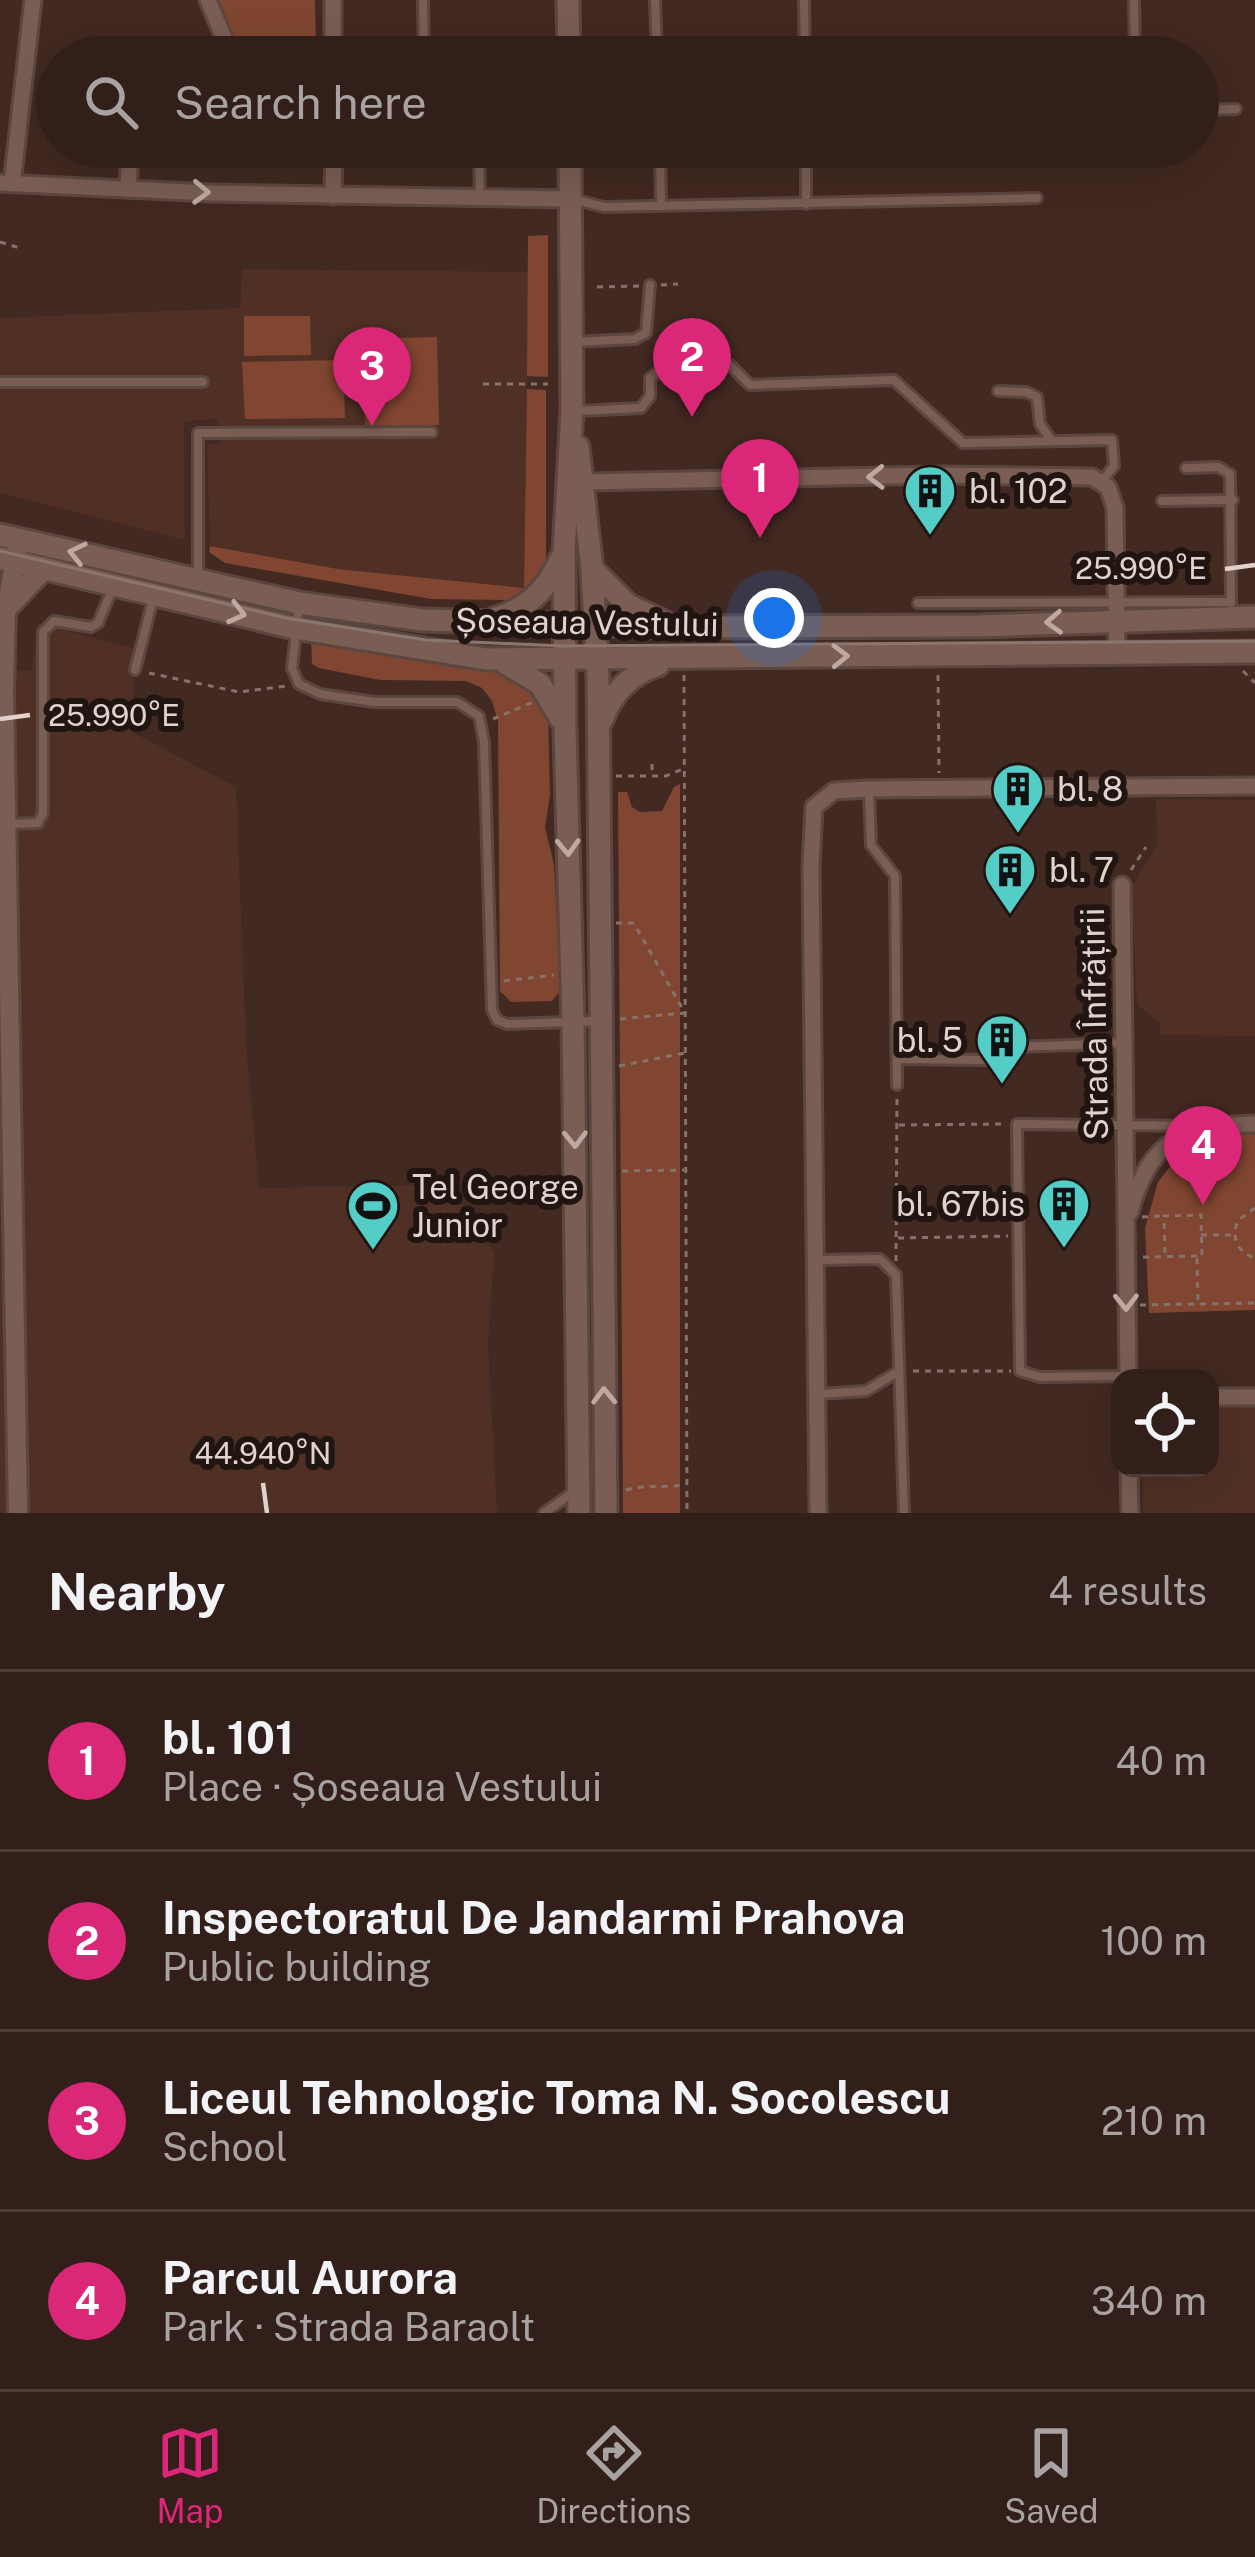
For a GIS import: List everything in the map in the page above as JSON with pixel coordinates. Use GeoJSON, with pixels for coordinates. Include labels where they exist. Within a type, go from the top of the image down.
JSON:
{"type":"FeatureCollection","features":[{"type":"Feature","properties":{"kind":"main road"},"geometry":{"type":"LineString","coordinates":[[568,0],[569,36]]}},
{"type":"Feature","properties":{"kind":"main road"},"geometry":{"type":"LineString","coordinates":[[570,168],[572,411],[564,659],[574,1022],[579,1513]]}},
{"type":"Feature","properties":{"kind":"main road"},"geometry":{"type":"LineString","coordinates":[[572,411],[584,482],[596,625],[606,1502]]}},
{"type":"Feature","properties":{"kind":"main road","name":"Șoseaua Vestului"},"geometry":{"type":"LineString","coordinates":[[9,548],[196,591],[400,618],[482,623],[981,626],[1116,610],[1239,612]]}},
{"type":"Feature","properties":{"kind":"main road","name":"Șoseaua Vestului"},"geometry":{"type":"LineString","coordinates":[[9,548],[44,568],[154,593],[196,591],[295,628],[486,659],[1255,652]]}},
{"type":"Feature","properties":{"kind":"main road"},"geometry":{"type":"LineString","coordinates":[[482,623],[508,615],[542,592],[564,552]]}},
{"type":"Feature","properties":{"kind":"main road"},"geometry":{"type":"LineString","coordinates":[[2,599],[44,568]]}},
{"type":"Feature","properties":{"kind":"main road"},"geometry":{"type":"LineString","coordinates":[[592,569],[628,605],[682,627]]}},
{"type":"Feature","properties":{"kind":"main road"},"geometry":{"type":"LineString","coordinates":[[486,659],[506,663],[540,684],[556,705],[565,730]]}},
{"type":"Feature","properties":{"kind":"main road"},"geometry":{"type":"LineString","coordinates":[[599,726],[615,692],[628,679],[682,659]]}},
{"type":"Feature","properties":{"kind":"street"},"geometry":{"type":"LineString","coordinates":[[33,0],[6,183],[333,196],[571,199]]}},
{"type":"Feature","properties":{"kind":"street"},"geometry":{"type":"LineString","coordinates":[[208,0],[223,36]]}},
{"type":"Feature","properties":{"kind":"street"},"geometry":{"type":"LineString","coordinates":[[333,0],[334,36]]}},
{"type":"Feature","properties":{"kind":"street"},"geometry":{"type":"LineString","coordinates":[[128,189],[129,168]]}},
{"type":"Feature","properties":{"kind":"street"},"geometry":{"type":"LineString","coordinates":[[333,196],[334,168]]}},
{"type":"Feature","properties":{"kind":"street"},"geometry":{"type":"LineString","coordinates":[[584,482],[1080,475],[1107,487],[1118,654]]}},
{"type":"Feature","properties":{"kind":"street"},"geometry":{"type":"LineString","coordinates":[[9,548],[2,599],[2,722],[8,824],[8,1288],[18,1513]]}},
{"type":"Feature","properties":{"kind":"street"},"geometry":{"type":"LineString","coordinates":[[818,1513],[814,807],[826,794],[869,789],[1255,786]]}},
{"type":"Feature","properties":{"kind":"street","name":"Strada Înfrățirii"},"geometry":{"type":"LineString","coordinates":[[1122,885],[1128,1369]]}},
{"type":"Feature","properties":{"kind":"street"},"geometry":{"type":"LineString","coordinates":[[1127,1222],[1138,1186],[1171,1140],[1204,1126],[1255,1124]]}},
{"type":"Feature","properties":{"kind":"street"},"geometry":{"type":"LineString","coordinates":[[1219,1397],[1255,1397]]}},
{"type":"Feature","properties":{"kind":"street"},"geometry":{"type":"LineString","coordinates":[[1129,1477],[1130,1513]]}},
{"type":"Feature","properties":{"kind":"lane"},"geometry":{"type":"LineString","coordinates":[[423,0],[424,36]]}},
{"type":"Feature","properties":{"kind":"lane"},"geometry":{"type":"LineString","coordinates":[[655,0],[656,36]]}},
{"type":"Feature","properties":{"kind":"lane"},"geometry":{"type":"LineString","coordinates":[[804,0],[805,36]]}},
{"type":"Feature","properties":{"kind":"lane"},"geometry":{"type":"LineString","coordinates":[[1134,0],[1135,36]]}},
{"type":"Feature","properties":{"kind":"lane"},"geometry":{"type":"LineString","coordinates":[[1219,109],[1236,109]]}},
{"type":"Feature","properties":{"kind":"lane"},"geometry":{"type":"LineString","coordinates":[[479,168],[480,199]]}},
{"type":"Feature","properties":{"kind":"lane"},"geometry":{"type":"LineString","coordinates":[[660,168],[661,206]]}},
{"type":"Feature","properties":{"kind":"lane"},"geometry":{"type":"LineString","coordinates":[[806,168],[806,204]]}},
{"type":"Feature","properties":{"kind":"lane"},"geometry":{"type":"LineString","coordinates":[[571,199],[604,207],[1037,198]]}},
{"type":"Feature","properties":{"kind":"lane"},"geometry":{"type":"LineString","coordinates":[[572,342],[635,339],[646,333],[650,286]]}},
{"type":"Feature","properties":{"kind":"lane"},"geometry":{"type":"LineString","coordinates":[[572,411],[641,409],[650,395],[650,378],[663,368],[730,365],[750,386],[894,380],[963,443],[1112,440],[1114,466],[1107,487]]}},
{"type":"Feature","properties":{"kind":"lane"},"geometry":{"type":"LineString","coordinates":[[0,382],[203,382]]}},
{"type":"Feature","properties":{"kind":"lane"},"geometry":{"type":"LineString","coordinates":[[998,391],[1036,397],[1040,424],[1052,441]]}},
{"type":"Feature","properties":{"kind":"lane"},"geometry":{"type":"LineString","coordinates":[[196,591],[199,434],[432,432]]}},
{"type":"Feature","properties":{"kind":"lane"},"geometry":{"type":"LineString","coordinates":[[1186,468],[1226,470],[1233,500],[1239,612]]}},
{"type":"Feature","properties":{"kind":"lane"},"geometry":{"type":"LineString","coordinates":[[1162,501],[1233,500]]}},
{"type":"Feature","properties":{"kind":"lane"},"geometry":{"type":"LineString","coordinates":[[8,824],[38,823],[43,813],[43,632],[54,621],[91,627],[98,623],[114,584]]}},
{"type":"Feature","properties":{"kind":"lane"},"geometry":{"type":"LineString","coordinates":[[136,670],[154,593]]}},
{"type":"Feature","properties":{"kind":"lane"},"geometry":{"type":"LineString","coordinates":[[299,603],[292,668],[299,684],[320,694],[374,702],[457,702],[470,707],[481,725],[490,983],[497,1020],[507,1024],[599,1021]]}},
{"type":"Feature","properties":{"kind":"lane"},"geometry":{"type":"LineString","coordinates":[[918,603],[1116,610]]}},
{"type":"Feature","properties":{"kind":"lane"},"geometry":{"type":"LineString","coordinates":[[869,789],[872,845],[896,876],[897,1085]]}},
{"type":"Feature","properties":{"kind":"lane"},"geometry":{"type":"LineString","coordinates":[[897,1059],[991,1060],[1015,1047],[1126,1043]]}},
{"type":"Feature","properties":{"kind":"lane"},"geometry":{"type":"LineString","coordinates":[[1111,1377],[1040,1377],[1020,1371],[1017,1124],[1204,1126]]}},
{"type":"Feature","properties":{"kind":"lane"},"geometry":{"type":"LineString","coordinates":[[816,1260],[880,1259],[896,1275],[904,1513]]}},
{"type":"Feature","properties":{"kind":"lane"},"geometry":{"type":"LineString","coordinates":[[817,1394],[866,1391],[899,1371]]}},
{"type":"Feature","properties":{"kind":"lane"},"geometry":{"type":"LineString","coordinates":[[544,1513],[579,1489]]}},
{"type":"Feature","properties":{"kind":"path"},"geometry":{"type":"LineString","coordinates":[[0,242],[23,248]]}},
{"type":"Feature","properties":{"kind":"path"},"geometry":{"type":"LineString","coordinates":[[597,287],[677,284]]}},
{"type":"Feature","properties":{"kind":"path"},"geometry":{"type":"LineString","coordinates":[[483,384],[548,384]]}},
{"type":"Feature","properties":{"kind":"path"},"geometry":{"type":"LineString","coordinates":[[938,655],[940,787]]}},
{"type":"Feature","properties":{"kind":"path"},"geometry":{"type":"LineString","coordinates":[[682,659],[688,901],[687,1513]]}},
{"type":"Feature","properties":{"kind":"path"},"geometry":{"type":"LineString","coordinates":[[136,670],[239,692],[299,684]]}},
{"type":"Feature","properties":{"kind":"path"},"geometry":{"type":"LineString","coordinates":[[481,725],[510,710],[528,707],[540,684]]}},
{"type":"Feature","properties":{"kind":"path"},"geometry":{"type":"LineString","coordinates":[[652,764],[652,776]]}},
{"type":"Feature","properties":{"kind":"path"},"geometry":{"type":"LineString","coordinates":[[599,777],[666,776],[684,768]]}},
{"type":"Feature","properties":{"kind":"path"},"geometry":{"type":"LineString","coordinates":[[1122,885],[1147,847]]}},
{"type":"Feature","properties":{"kind":"path"},"geometry":{"type":"LineString","coordinates":[[598,925],[633,922],[685,1013]]}},
{"type":"Feature","properties":{"kind":"path"},"geometry":{"type":"LineString","coordinates":[[490,983],[572,972]]}},
{"type":"Feature","properties":{"kind":"path"},"geometry":{"type":"LineString","coordinates":[[599,1021],[685,1013]]}},
{"type":"Feature","properties":{"kind":"path"},"geometry":{"type":"LineString","coordinates":[[599,1070],[685,1053]]}},
{"type":"Feature","properties":{"kind":"path"},"geometry":{"type":"LineString","coordinates":[[896,1275],[897,1085]]}},
{"type":"Feature","properties":{"kind":"path"},"geometry":{"type":"LineString","coordinates":[[897,1125],[1017,1124]]}},
{"type":"Feature","properties":{"kind":"path"},"geometry":{"type":"LineString","coordinates":[[601,1172],[686,1170]]}},
{"type":"Feature","properties":{"kind":"path"},"geometry":{"type":"LineString","coordinates":[[1255,1208],[1238,1220],[1234,1234],[1242,1252],[1255,1258]]}},
{"type":"Feature","properties":{"kind":"path"},"geometry":{"type":"LineString","coordinates":[[1125,1258],[1202,1256],[1201,1215],[1127,1222]]}},
{"type":"Feature","properties":{"kind":"path"},"geometry":{"type":"LineString","coordinates":[[1164,1216],[1165,1257]]}},
{"type":"Feature","properties":{"kind":"path"},"geometry":{"type":"LineString","coordinates":[[1202,1235],[1234,1234]]}},
{"type":"Feature","properties":{"kind":"path"},"geometry":{"type":"LineString","coordinates":[[896,1238],[1018,1236]]}},
{"type":"Feature","properties":{"kind":"path"},"geometry":{"type":"LineString","coordinates":[[1198,1256],[1198,1304]]}},
{"type":"Feature","properties":{"kind":"path"},"geometry":{"type":"LineString","coordinates":[[1126,1306],[1255,1303]]}},
{"type":"Feature","properties":{"kind":"path"},"geometry":{"type":"LineString","coordinates":[[899,1371],[1020,1371]]}},
{"type":"Feature","properties":{"kind":"path"},"geometry":{"type":"LineString","coordinates":[[606,1502],[649,1484],[687,1484]]}},
{"type":"Feature","properties":{"kind":"shaded area"},"geometry":{"type":"Polygon","coordinates":[[[217,0],[315,0],[316,36],[232,36],[217,0]]]}},
{"type":"Feature","properties":{"kind":"shaded area"},"geometry":{"type":"Polygon","coordinates":[[[548,235],[548,377],[527,376],[528,236],[548,235]]]}},
{"type":"Feature","properties":{"kind":"shaded area"},"geometry":{"type":"Polygon","coordinates":[[[242,269],[529,272],[524,588],[338,569],[210,546],[207,444],[220,443],[217,419],[184,421],[185,540],[0,493],[0,318],[240,308],[242,269]]]}},
{"type":"Feature","properties":{"kind":"shaded area"},"geometry":{"type":"Polygon","coordinates":[[[244,316],[310,316],[311,355],[244,356],[244,316]]]}},
{"type":"Feature","properties":{"kind":"shaded area"},"geometry":{"type":"Polygon","coordinates":[[[437,337],[439,425],[365,426],[363,339],[437,337]]]}},
{"type":"Feature","properties":{"kind":"shaded area"},"geometry":{"type":"Polygon","coordinates":[[[343,360],[345,418],[245,419],[242,362],[343,360]]]}},
{"type":"Feature","properties":{"kind":"shaded area"},"geometry":{"type":"Polygon","coordinates":[[[527,389],[546,390],[546,561],[530,592],[513,600],[431,599],[225,563],[209,552],[210,546],[338,569],[524,588],[527,389]]]}},
{"type":"Feature","properties":{"kind":"shaded area"},"geometry":{"type":"Polygon","coordinates":[[[38,623],[136,649],[130,731],[236,787],[246,1044],[259,1188],[435,1185],[454,1191],[494,1253],[488,1345],[497,1513],[0,1513],[0,669],[32,671],[38,623]]]}},
{"type":"Feature","properties":{"kind":"shaded area"},"geometry":{"type":"Polygon","coordinates":[[[311,641],[502,671],[525,680],[548,711],[550,795],[545,827],[554,864],[561,990],[552,1001],[511,1002],[500,991],[498,721],[492,701],[482,688],[466,681],[380,680],[319,668],[312,664],[311,641]]]}},
{"type":"Feature","properties":{"kind":"shaded area"},"geometry":{"type":"Polygon","coordinates":[[[680,784],[680,1513],[623,1513],[618,792],[627,792],[632,807],[640,812],[662,811],[680,784]]]}},
{"type":"Feature","properties":{"kind":"shaded area"},"geometry":{"type":"Polygon","coordinates":[[[1156,799],[1255,800],[1255,1036],[1161,1035],[1160,1023],[1137,1004],[1131,889],[1157,845],[1156,799]]]}},
{"type":"Feature","properties":{"kind":"shaded area"},"geometry":{"type":"Polygon","coordinates":[[[1255,1134],[1255,1310],[1149,1313],[1145,1228],[1158,1182],[1184,1149],[1255,1134]]]}},
{"type":"Feature","properties":{"kind":"shaded area"},"geometry":{"type":"Polygon","coordinates":[[[1255,1403],[1255,1513],[1143,1513],[1142,1477],[1219,1477],[1219,1404],[1255,1403]]]}},
{"type":"Feature","properties":{"kind":"tram line"},"geometry":{"type":"LineString","coordinates":[[0,551],[286,618],[426,640],[564,646],[1255,641]]}},
{"type":"Feature","properties":{"kind":"place","name":"Inspectoratul De Jandarmi Prahova"},"geometry":{"type":"Point","coordinates":[692,417]}},
{"type":"Feature","properties":{"kind":"place","name":"Liceul Tehnologic Toma N. Socolescu"},"geometry":{"type":"Point","coordinates":[372,426]}},
{"type":"Feature","properties":{"kind":"place","name":"bl. 102"},"geometry":{"type":"Point","coordinates":[930,537]}},
{"type":"Feature","properties":{"kind":"place","name":"bl. 101"},"geometry":{"type":"Point","coordinates":[760,538]}},
{"type":"Feature","properties":{"kind":"place","name":"bl. 8"},"geometry":{"type":"Point","coordinates":[1018,835]}},
{"type":"Feature","properties":{"kind":"place","name":"bl. 7"},"geometry":{"type":"Point","coordinates":[1010,916]}},
{"type":"Feature","properties":{"kind":"place","name":"bl. 5"},"geometry":{"type":"Point","coordinates":[1002,1086]}},
{"type":"Feature","properties":{"kind":"place","name":"Parcul Aurora"},"geometry":{"type":"Point","coordinates":[1203,1205]}},
{"type":"Feature","properties":{"kind":"place","name":"bl. 67bis"},"geometry":{"type":"Point","coordinates":[1064,1250]}},
{"type":"Feature","properties":{"kind":"place","name":"Tel George Junior"},"geometry":{"type":"Point","coordinates":[373,1252]}}]}
